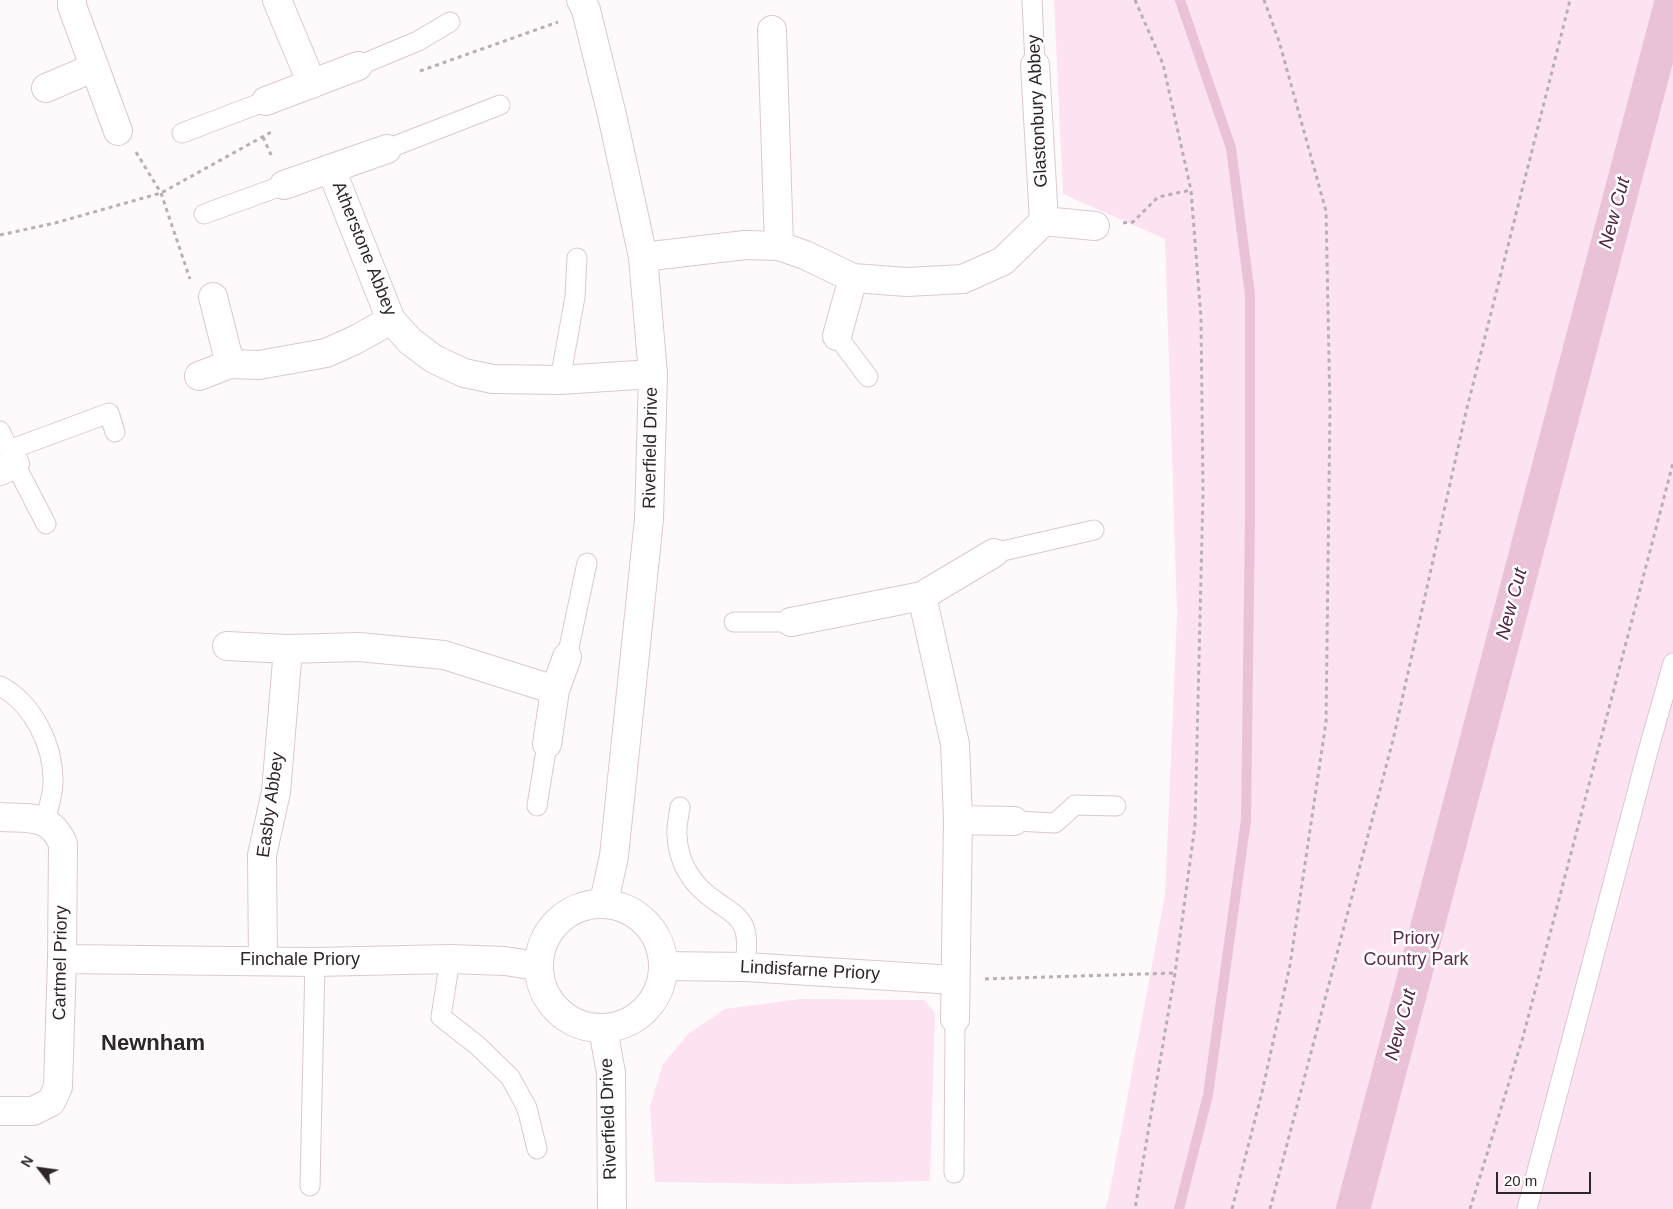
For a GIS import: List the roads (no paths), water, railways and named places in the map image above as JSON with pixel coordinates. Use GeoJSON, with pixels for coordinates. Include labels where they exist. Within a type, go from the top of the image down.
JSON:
{"type":"FeatureCollection","features":[{"type":"Feature","properties":{"kind":"street"},"geometry":{"type":"LineString","coordinates":[[72,0],[118,131]]}},
{"type":"Feature","properties":{"kind":"street"},"geometry":{"type":"LineString","coordinates":[[277,0],[312,84]]}},
{"type":"Feature","properties":{"kind":"street","name":"Riverfield Drive"},"geometry":{"type":"LineString","coordinates":[[572,10],[586,10],[612,114],[642,257],[653,374],[648,529],[614,856],[604,902]]}},
{"type":"Feature","properties":{"kind":"street"},"geometry":{"type":"LineString","coordinates":[[772,30],[778,246]]}},
{"type":"Feature","properties":{"kind":"street","name":"Glastonbury Abbey"},"geometry":{"type":"LineString","coordinates":[[1035,65],[1044,222]]}},
{"type":"Feature","properties":{"kind":"street"},"geometry":{"type":"LineString","coordinates":[[266,101],[358,66]]}},
{"type":"Feature","properties":{"kind":"street"},"geometry":{"type":"LineString","coordinates":[[46,88],[95,67]]}},
{"type":"Feature","properties":{"kind":"street","name":"Atherstone Abbey"},"geometry":{"type":"LineString","coordinates":[[284,185],[386,149]]}},
{"type":"Feature","properties":{"kind":"street","name":"Atherstone Abbey"},"geometry":{"type":"LineString","coordinates":[[331,169],[391,320],[410,341],[434,359],[464,373],[493,379],[560,380],[653,374]]}},
{"type":"Feature","properties":{"kind":"street"},"geometry":{"type":"LineString","coordinates":[[642,257],[745,245],[778,246],[805,254],[853,278],[908,282],[963,279],[1003,261],[1044,222],[1095,226]]}},
{"type":"Feature","properties":{"kind":"street"},"geometry":{"type":"LineString","coordinates":[[837,336],[853,278]]}},
{"type":"Feature","properties":{"kind":"street"},"geometry":{"type":"LineString","coordinates":[[213,297],[230,364]]}},
{"type":"Feature","properties":{"kind":"street"},"geometry":{"type":"LineString","coordinates":[[199,376],[230,364],[259,365],[326,353],[355,340],[391,320]]}},
{"type":"Feature","properties":{"kind":"street"},"geometry":{"type":"LineString","coordinates":[[791,622],[922,596],[994,553]]}},
{"type":"Feature","properties":{"kind":"street"},"geometry":{"type":"LineString","coordinates":[[922,596],[955,744],[958,820],[955,1019]]}},
{"type":"Feature","properties":{"kind":"street"},"geometry":{"type":"LineString","coordinates":[[227,646],[288,649],[359,647],[444,655],[554,690]]}},
{"type":"Feature","properties":{"kind":"street","name":"Easby Abbey"},"geometry":{"type":"LineString","coordinates":[[263,961],[262,855],[276,792],[288,649]]}},
{"type":"Feature","properties":{"kind":"street"},"geometry":{"type":"LineString","coordinates":[[547,744],[554,690],[567,657]]}},
{"type":"Feature","properties":{"kind":"street"},"geometry":{"type":"LineString","coordinates":[[0,817],[45,821]]}},
{"type":"Feature","properties":{"kind":"street"},"geometry":{"type":"LineString","coordinates":[[958,820],[1014,821]]}},
{"type":"Feature","properties":{"kind":"street","name":"Cartmel Priory"},"geometry":{"type":"LineString","coordinates":[[0,1111],[33,1112],[51,1102],[58,1087],[63,844],[57,831],[45,821]]}},
{"type":"Feature","properties":{"kind":"street"},"geometry":{"type":"LineString","coordinates":[[604,902],[635,912],[658,938],[664,966],[657,996],[646,1008],[634,1020],[603,1029],[572,1022],[547,1000],[537,966],[548,931],[577,907],[604,902]]}},
{"type":"Feature","properties":{"kind":"street","name":"Finchale Priory"},"geometry":{"type":"LineString","coordinates":[[62,959],[315,962],[450,958],[505,961],[537,966]]}},
{"type":"Feature","properties":{"kind":"street","name":"Lindisfarne Priory"},"geometry":{"type":"LineString","coordinates":[[664,966],[744,967],[955,980]]}},
{"type":"Feature","properties":{"kind":"street","name":"Riverfield Drive"},"geometry":{"type":"LineString","coordinates":[[603,1029],[611,1072],[612,1209]]}},
{"type":"Feature","properties":{"kind":"lane","name":"Glastonbury Abbey"},"geometry":{"type":"LineString","coordinates":[[1032,0],[1035,65]]}},
{"type":"Feature","properties":{"kind":"lane"},"geometry":{"type":"LineString","coordinates":[[358,66],[418,41],[450,22]]}},
{"type":"Feature","properties":{"kind":"lane"},"geometry":{"type":"LineString","coordinates":[[182,133],[266,101]]}},
{"type":"Feature","properties":{"kind":"lane","name":"Atherstone Abbey"},"geometry":{"type":"LineString","coordinates":[[386,149],[500,105]]}},
{"type":"Feature","properties":{"kind":"lane","name":"Atherstone Abbey"},"geometry":{"type":"LineString","coordinates":[[204,214],[284,185]]}},
{"type":"Feature","properties":{"kind":"lane"},"geometry":{"type":"LineString","coordinates":[[560,380],[575,297],[577,258]]}},
{"type":"Feature","properties":{"kind":"lane"},"geometry":{"type":"LineString","coordinates":[[837,336],[868,377]]}},
{"type":"Feature","properties":{"kind":"lane"},"geometry":{"type":"LineString","coordinates":[[8,462],[109,413],[115,432]]}},
{"type":"Feature","properties":{"kind":"lane"},"geometry":{"type":"LineString","coordinates":[[0,430],[8,462],[46,524]]}},
{"type":"Feature","properties":{"kind":"lane"},"geometry":{"type":"LineString","coordinates":[[994,553],[1094,530]]}},
{"type":"Feature","properties":{"kind":"lane"},"geometry":{"type":"LineString","coordinates":[[567,657],[588,563]]}},
{"type":"Feature","properties":{"kind":"lane"},"geometry":{"type":"LineString","coordinates":[[734,622],[791,622]]}},
{"type":"Feature","properties":{"kind":"lane"},"geometry":{"type":"LineString","coordinates":[[1527,1209],[1673,663]]}},
{"type":"Feature","properties":{"kind":"lane"},"geometry":{"type":"LineString","coordinates":[[0,686],[7,689],[29,710],[45,739],[51,760],[53,784],[45,821]]}},
{"type":"Feature","properties":{"kind":"lane"},"geometry":{"type":"LineString","coordinates":[[537,806],[547,744]]}},
{"type":"Feature","properties":{"kind":"lane"},"geometry":{"type":"LineString","coordinates":[[1014,821],[1055,823],[1075,805],[1116,806]]}},
{"type":"Feature","properties":{"kind":"lane"},"geometry":{"type":"LineString","coordinates":[[680,807],[676,834],[680,858],[692,880],[706,895],[733,913],[743,923],[747,937],[744,967]]}},
{"type":"Feature","properties":{"kind":"lane"},"geometry":{"type":"LineString","coordinates":[[450,958],[441,1017],[477,1046],[510,1077],[527,1108],[537,1149]]}},
{"type":"Feature","properties":{"kind":"lane"},"geometry":{"type":"LineString","coordinates":[[310,1186],[315,962]]}},
{"type":"Feature","properties":{"kind":"lane"},"geometry":{"type":"LineString","coordinates":[[954,1173],[955,1019]]}},
{"type":"Feature","properties":{"kind":"waterway"},"geometry":{"type":"LineString","coordinates":[[1179,1209],[1208,1095],[1246,820],[1250,515],[1250,295],[1231,148],[1180,0]]}},
{"type":"Feature","properties":{"kind":"waterway","name":"New Cut"},"geometry":{"type":"LineString","coordinates":[[1353,1209],[1672,0]]}},
{"type":"Feature","properties":{"kind":"district","name":"Newnham"},"geometry":{"type":"Point","coordinates":[153,1044]}},
{"type":"Feature","properties":{"kind":"park label","name":"Priory Country Park"},"geometry":{"type":"Point","coordinates":[1416,950]}}]}
